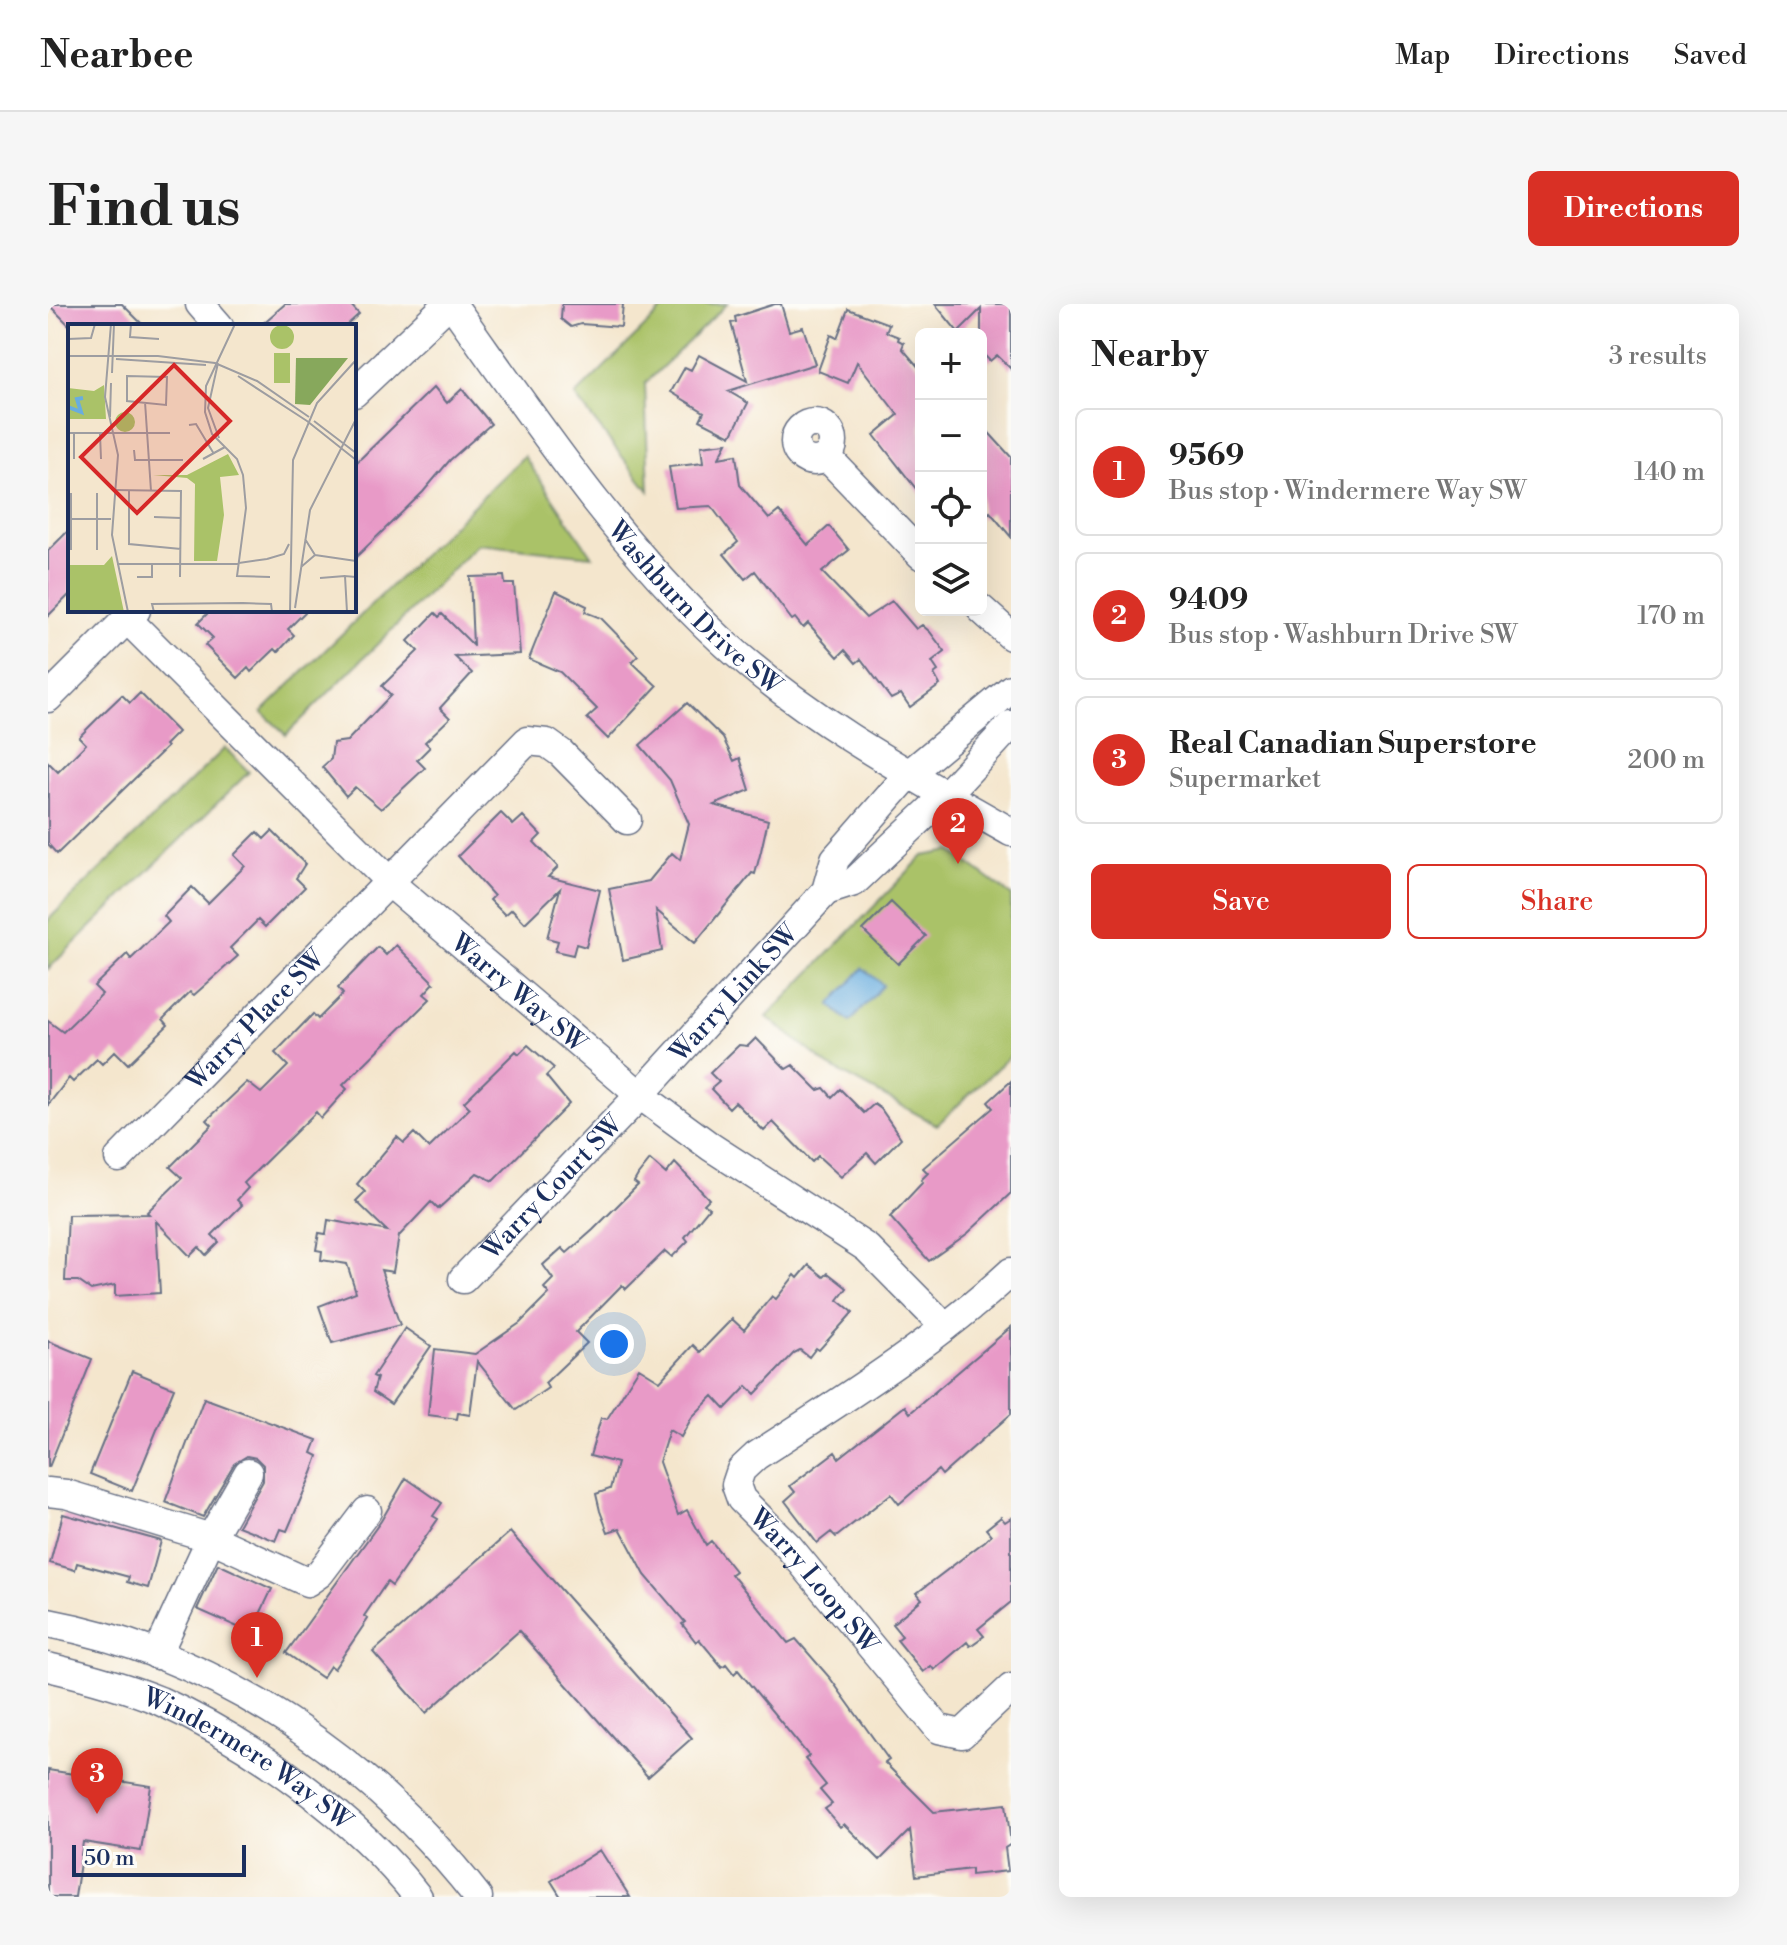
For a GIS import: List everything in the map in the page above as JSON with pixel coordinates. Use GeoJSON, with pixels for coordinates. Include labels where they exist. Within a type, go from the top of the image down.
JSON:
{"type":"FeatureCollection","features":[{"type":"Feature","properties":{"kind":"street"},"geometry":{"type":"LineString","coordinates":[[200,304],[217,324]]}},
{"type":"Feature","properties":{"kind":"street"},"geometry":{"type":"LineString","coordinates":[[356,391],[450,304]]}},
{"type":"Feature","properties":{"kind":"street","name":"Washburn Drive SW"},"geometry":{"type":"LineString","coordinates":[[450,304],[545,434],[663,581],[721,640],[786,694],[848,738],[1011,832]]}},
{"type":"Feature","properties":{"kind":"street"},"geometry":{"type":"LineString","coordinates":[[827,457],[915,549]]}},
{"type":"Feature","properties":{"kind":"street"},"geometry":{"type":"LineString","coordinates":[[48,698],[132,614]]}},
{"type":"Feature","properties":{"kind":"street","name":"Warry Way SW"},"geometry":{"type":"LineString","coordinates":[[132,614],[390,881],[640,1095],[711,1147],[867,1248],[945,1327]]}},
{"type":"Feature","properties":{"kind":"street"},"geometry":{"type":"LineString","coordinates":[[987,614],[1011,636]]}},
{"type":"Feature","properties":{"kind":"street","name":"Warry Link SW"},"geometry":{"type":"LineString","coordinates":[[640,1095],[826,891],[835,859],[910,773],[1011,689]]}},
{"type":"Feature","properties":{"kind":"street","name":"Warry Link SW"},"geometry":{"type":"LineString","coordinates":[[826,891],[854,882],[946,795],[1011,725]]}},
{"type":"Feature","properties":{"kind":"street","name":"Warry Place SW"},"geometry":{"type":"LineString","coordinates":[[119,1158],[527,741],[547,743],[561,753],[627,820]]}},
{"type":"Feature","properties":{"kind":"street","name":"Warry Court SW"},"geometry":{"type":"LineString","coordinates":[[463,1279],[640,1095]]}},
{"type":"Feature","properties":{"kind":"street","name":"Warry Loop SW"},"geometry":{"type":"LineString","coordinates":[[1011,1272],[963,1316],[871,1382],[756,1456],[741,1470],[736,1485],[741,1499],[789,1547],[939,1729],[962,1734],[1011,1688]]}},
{"type":"Feature","properties":{"kind":"street"},"geometry":{"type":"LineString","coordinates":[[157,1655],[211,1538],[248,1473]]}},
{"type":"Feature","properties":{"kind":"street"},"geometry":{"type":"LineString","coordinates":[[48,1492],[66,1494],[211,1538],[307,1582],[320,1573],[367,1511]]}},
{"type":"Feature","properties":{"kind":"street","name":"Windermere Way SW"},"geometry":{"type":"LineString","coordinates":[[48,1623],[88,1631],[157,1655],[231,1687],[317,1739],[392,1803],[478,1897]]}},
{"type":"Feature","properties":{"kind":"street","name":"Windermere Way SW"},"geometry":{"type":"LineString","coordinates":[[48,1667],[100,1680],[160,1702],[245,1748],[345,1821],[418,1897]]}},
{"type":"Feature","properties":{"kind":"green space"},"geometry":{"type":"Polygon","coordinates":[[[668,304],[727,304],[645,384],[649,491],[575,396],[668,304]]]}},
{"type":"Feature","properties":{"kind":"green space"},"geometry":{"type":"Polygon","coordinates":[[[524,456],[592,556],[478,544],[286,735],[262,712],[524,456]]]}},
{"type":"Feature","properties":{"kind":"green space"},"geometry":{"type":"Polygon","coordinates":[[[225,748],[249,772],[48,969],[48,920],[225,748]]]}},
{"type":"Feature","properties":{"kind":"green space"},"geometry":{"type":"Polygon","coordinates":[[[951,851],[1011,895],[1011,1055],[937,1125],[829,1066],[767,1017],[923,856],[951,851]]]}},
{"type":"Feature","properties":{"kind":"water"},"geometry":{"type":"Polygon","coordinates":[[[863,968],[883,985],[850,1022],[830,1005],[863,968]]]}},
{"type":"Feature","properties":{"kind":"building"},"geometry":{"type":"Polygon","coordinates":[[[48,304],[122,304],[142,324],[68,324],[48,304]]]}},
{"type":"Feature","properties":{"kind":"building"},"geometry":{"type":"Polygon","coordinates":[[[285,304],[350,304],[359,314],[348,324],[262,324],[285,304]]]}},
{"type":"Feature","properties":{"kind":"building"},"geometry":{"type":"Polygon","coordinates":[[[562,304],[623,304],[621,327],[581,324],[571,327],[561,319],[562,304]]]}},
{"type":"Feature","properties":{"kind":"building"},"geometry":{"type":"Polygon","coordinates":[[[781,304],[789,331],[803,327],[815,364],[728,391],[748,403],[731,436],[700,420],[704,412],[671,392],[685,367],[691,370],[699,355],[747,381],[731,323],[736,322],[735,317],[781,304]]]}},
{"type":"Feature","properties":{"kind":"building"},"geometry":{"type":"Polygon","coordinates":[[[935,304],[1011,304],[1011,369],[997,355],[990,361],[987,358],[987,328],[981,328],[981,309],[962,328],[955,328],[935,304]]]}},
{"type":"Feature","properties":{"kind":"building"},"geometry":{"type":"Polygon","coordinates":[[[848,309],[889,324],[886,332],[899,337],[898,340],[904,343],[902,348],[915,363],[915,487],[874,435],[898,415],[857,362],[848,383],[818,371],[831,335],[837,338],[848,309]]]}},
{"type":"Feature","properties":{"kind":"building"},"geometry":{"type":"Polygon","coordinates":[[[434,387],[447,403],[462,389],[491,424],[450,460],[423,492],[356,557],[356,463],[434,387]]]}},
{"type":"Feature","properties":{"kind":"building"},"geometry":{"type":"Polygon","coordinates":[[[987,431],[1011,457],[1011,537],[990,512],[987,514],[987,431]]]}},
{"type":"Feature","properties":{"kind":"building"},"geometry":{"type":"Polygon","coordinates":[[[727,443],[719,458],[736,455],[740,485],[769,519],[779,511],[808,545],[829,526],[849,550],[822,572],[866,618],[892,601],[916,629],[922,625],[930,632],[945,652],[932,662],[938,671],[934,674],[940,685],[910,707],[901,694],[891,699],[861,659],[856,663],[845,650],[838,657],[808,623],[803,628],[795,618],[792,620],[755,571],[745,579],[724,554],[738,542],[711,506],[676,508],[669,467],[703,463],[701,446],[727,443]]]}},
{"type":"Feature","properties":{"kind":"building"},"geometry":{"type":"Polygon","coordinates":[[[68,531],[68,596],[48,616],[48,551],[68,531]]]}},
{"type":"Feature","properties":{"kind":"building"},"geometry":{"type":"Polygon","coordinates":[[[504,576],[505,584],[514,584],[520,654],[455,657],[472,673],[440,708],[450,718],[425,742],[430,747],[417,760],[425,768],[381,809],[355,787],[346,796],[322,767],[331,759],[333,743],[347,741],[391,695],[382,686],[418,651],[408,641],[435,613],[439,617],[442,614],[473,645],[470,577],[504,576]]]}},
{"type":"Feature","properties":{"kind":"building"},"geometry":{"type":"Polygon","coordinates":[[[556,591],[587,606],[585,612],[601,618],[638,656],[632,662],[657,686],[608,739],[587,718],[597,709],[560,672],[529,659],[556,591]]]}},
{"type":"Feature","properties":{"kind":"building"},"geometry":{"type":"Polygon","coordinates":[[[209,612],[305,612],[288,629],[294,635],[278,652],[275,649],[251,672],[248,668],[238,678],[205,645],[213,638],[198,623],[209,612]]]}},
{"type":"Feature","properties":{"kind":"building"},"geometry":{"type":"Polygon","coordinates":[[[140,693],[178,732],[165,745],[167,747],[57,854],[48,844],[48,762],[58,772],[86,744],[79,737],[99,717],[122,695],[130,703],[140,693]]]}},
{"type":"Feature","properties":{"kind":"building"},"geometry":{"type":"Polygon","coordinates":[[[687,703],[723,738],[734,761],[740,758],[750,790],[714,805],[768,820],[761,851],[755,874],[752,873],[695,943],[656,910],[662,951],[623,960],[609,889],[649,881],[672,853],[680,860],[689,824],[670,780],[640,745],[687,703]]]}},
{"type":"Feature","properties":{"kind":"building"},"geometry":{"type":"Polygon","coordinates":[[[501,813],[513,825],[523,816],[541,835],[534,842],[558,867],[548,877],[600,890],[586,947],[576,944],[573,955],[555,951],[558,941],[547,938],[560,889],[525,923],[512,909],[505,915],[490,900],[494,896],[458,856],[501,813]]]}},
{"type":"Feature","properties":{"kind":"building"},"geometry":{"type":"Polygon","coordinates":[[[272,831],[305,864],[296,878],[305,887],[265,927],[258,920],[230,948],[238,956],[194,995],[190,992],[163,1019],[168,1025],[128,1064],[115,1051],[102,1064],[97,1059],[73,1082],[69,1078],[48,1105],[48,1021],[63,1032],[102,994],[94,986],[127,954],[131,959],[169,922],[164,916],[192,887],[208,903],[245,866],[234,855],[257,832],[264,839],[272,831]]]}},
{"type":"Feature","properties":{"kind":"building"},"geometry":{"type":"Polygon","coordinates":[[[891,902],[926,936],[898,964],[863,930],[891,902]]]}},
{"type":"Feature","properties":{"kind":"building"},"geometry":{"type":"Polygon","coordinates":[[[396,945],[434,983],[424,994],[430,999],[343,1085],[347,1089],[321,1118],[316,1112],[244,1183],[248,1188],[237,1200],[242,1205],[212,1235],[219,1242],[206,1255],[199,1247],[190,1256],[156,1221],[160,1293],[115,1296],[115,1285],[91,1290],[78,1281],[65,1281],[68,1215],[149,1214],[147,1212],[182,1178],[170,1167],[212,1125],[207,1120],[247,1082],[261,1093],[288,1066],[275,1053],[313,1014],[318,1019],[343,994],[338,988],[378,947],[386,955],[396,945]]]}},
{"type":"Feature","properties":{"kind":"building"},"geometry":{"type":"Polygon","coordinates":[[[756,1038],[786,1069],[793,1065],[818,1090],[824,1088],[832,1097],[840,1089],[864,1113],[874,1104],[901,1138],[876,1163],[867,1153],[841,1177],[818,1156],[812,1162],[773,1122],[764,1131],[735,1102],[729,1108],[711,1089],[719,1082],[710,1073],[739,1045],[748,1046],[756,1038]]]}},
{"type":"Feature","properties":{"kind":"building"},"geometry":{"type":"Polygon","coordinates":[[[528,1045],[554,1068],[546,1076],[569,1104],[493,1181],[477,1173],[438,1209],[431,1202],[399,1236],[393,1272],[381,1270],[400,1325],[332,1343],[319,1306],[356,1292],[347,1264],[321,1260],[322,1251],[316,1250],[319,1233],[326,1234],[328,1220],[387,1231],[356,1201],[365,1192],[357,1184],[397,1137],[404,1143],[414,1133],[429,1148],[470,1108],[464,1102],[516,1051],[519,1054],[528,1045]]]}},
{"type":"Feature","properties":{"kind":"building"},"geometry":{"type":"Polygon","coordinates":[[[1011,1081],[1011,1193],[968,1233],[929,1261],[890,1217],[923,1182],[921,1180],[928,1173],[923,1168],[993,1108],[988,1102],[1011,1081]]]}},
{"type":"Feature","properties":{"kind":"building"},"geometry":{"type":"Polygon","coordinates":[[[650,1160],[666,1174],[675,1163],[709,1199],[704,1204],[709,1208],[685,1237],[688,1241],[672,1257],[665,1251],[626,1289],[622,1285],[576,1332],[587,1343],[545,1383],[548,1388],[516,1410],[477,1361],[470,1415],[458,1413],[457,1419],[428,1415],[435,1349],[475,1354],[520,1323],[549,1294],[544,1288],[553,1279],[543,1265],[562,1248],[567,1253],[593,1230],[638,1185],[634,1182],[650,1160]]]}},
{"type":"Feature","properties":{"kind":"building"},"geometry":{"type":"Polygon","coordinates":[[[809,1265],[824,1277],[828,1273],[847,1288],[838,1300],[853,1312],[819,1350],[816,1348],[809,1357],[800,1350],[794,1353],[755,1394],[747,1386],[725,1409],[713,1396],[692,1417],[681,1437],[669,1430],[659,1462],[678,1515],[687,1510],[706,1545],[711,1541],[735,1571],[731,1574],[788,1643],[796,1639],[830,1678],[889,1760],[885,1763],[934,1812],[1006,1804],[1011,1844],[1005,1848],[1008,1871],[971,1875],[971,1869],[916,1876],[910,1830],[880,1860],[844,1824],[840,1827],[825,1809],[832,1804],[820,1790],[826,1785],[805,1759],[809,1756],[738,1670],[734,1674],[726,1664],[722,1667],[699,1639],[696,1642],[682,1624],[685,1622],[645,1575],[620,1528],[608,1532],[600,1511],[596,1494],[610,1489],[617,1463],[590,1456],[601,1418],[607,1419],[639,1368],[660,1381],[693,1345],[700,1352],[732,1319],[744,1330],[772,1296],[776,1299],[795,1275],[798,1278],[809,1265]]]}},
{"type":"Feature","properties":{"kind":"building"},"geometry":{"type":"Polygon","coordinates":[[[1011,1327],[1011,1414],[942,1475],[938,1470],[899,1504],[891,1494],[836,1537],[831,1532],[817,1543],[785,1501],[795,1492],[790,1486],[835,1452],[839,1458],[905,1406],[910,1413],[1011,1327]]]}},
{"type":"Feature","properties":{"kind":"building"},"geometry":{"type":"Polygon","coordinates":[[[405,1328],[431,1346],[391,1404],[373,1392],[377,1378],[373,1376],[405,1328]]]}},
{"type":"Feature","properties":{"kind":"building"},"geometry":{"type":"Polygon","coordinates":[[[48,1341],[92,1359],[49,1467],[48,1467],[48,1341]]]}},
{"type":"Feature","properties":{"kind":"building"},"geometry":{"type":"Polygon","coordinates":[[[132,1371],[174,1388],[132,1491],[90,1474],[132,1371]]]}},
{"type":"Feature","properties":{"kind":"building"},"geometry":{"type":"Polygon","coordinates":[[[204,1398],[317,1440],[312,1453],[318,1456],[312,1473],[287,1531],[281,1529],[276,1541],[238,1526],[263,1481],[263,1465],[256,1458],[247,1456],[234,1464],[203,1517],[165,1502],[204,1398]]]}},
{"type":"Feature","properties":{"kind":"building"},"geometry":{"type":"Polygon","coordinates":[[[406,1478],[442,1503],[433,1516],[438,1519],[392,1586],[387,1582],[364,1616],[368,1619],[334,1669],[330,1666],[322,1678],[286,1653],[381,1521],[406,1478]]]}},
{"type":"Feature","properties":{"kind":"building"},"geometry":{"type":"Polygon","coordinates":[[[63,1514],[161,1541],[148,1588],[127,1582],[129,1577],[77,1563],[75,1570],[50,1563],[63,1514]]]}},
{"type":"Feature","properties":{"kind":"building"},"geometry":{"type":"Polygon","coordinates":[[[1001,1517],[1005,1522],[1011,1518],[1011,1602],[978,1629],[984,1636],[970,1646],[967,1642],[934,1670],[931,1666],[923,1672],[897,1640],[902,1636],[892,1624],[922,1599],[917,1593],[985,1541],[991,1535],[986,1529],[1001,1517]]]}},
{"type":"Feature","properties":{"kind":"building"},"geometry":{"type":"Polygon","coordinates":[[[510,1532],[692,1738],[648,1777],[519,1631],[426,1713],[373,1652],[510,1532]]]}},
{"type":"Feature","properties":{"kind":"building"},"geometry":{"type":"Polygon","coordinates":[[[218,1564],[272,1589],[251,1633],[197,1609],[218,1564]]]}},
{"type":"Feature","properties":{"kind":"building"},"geometry":{"type":"Polygon","coordinates":[[[48,1770],[151,1786],[141,1851],[83,1842],[75,1897],[48,1897],[48,1770]]]}},
{"type":"Feature","properties":{"kind":"building"},"geometry":{"type":"Polygon","coordinates":[[[600,1850],[630,1897],[561,1897],[551,1881],[600,1850]]]}},
{"type":"Feature","properties":{"kind":"place","name":"9409"},"geometry":{"type":"Point","coordinates":[958,864]}},
{"type":"Feature","properties":{"kind":"place","name":"9569"},"geometry":{"type":"Point","coordinates":[257,1678]}},
{"type":"Feature","properties":{"kind":"place","name":"Real Canadian Superstore"},"geometry":{"type":"Point","coordinates":[97,1814]}}]}
